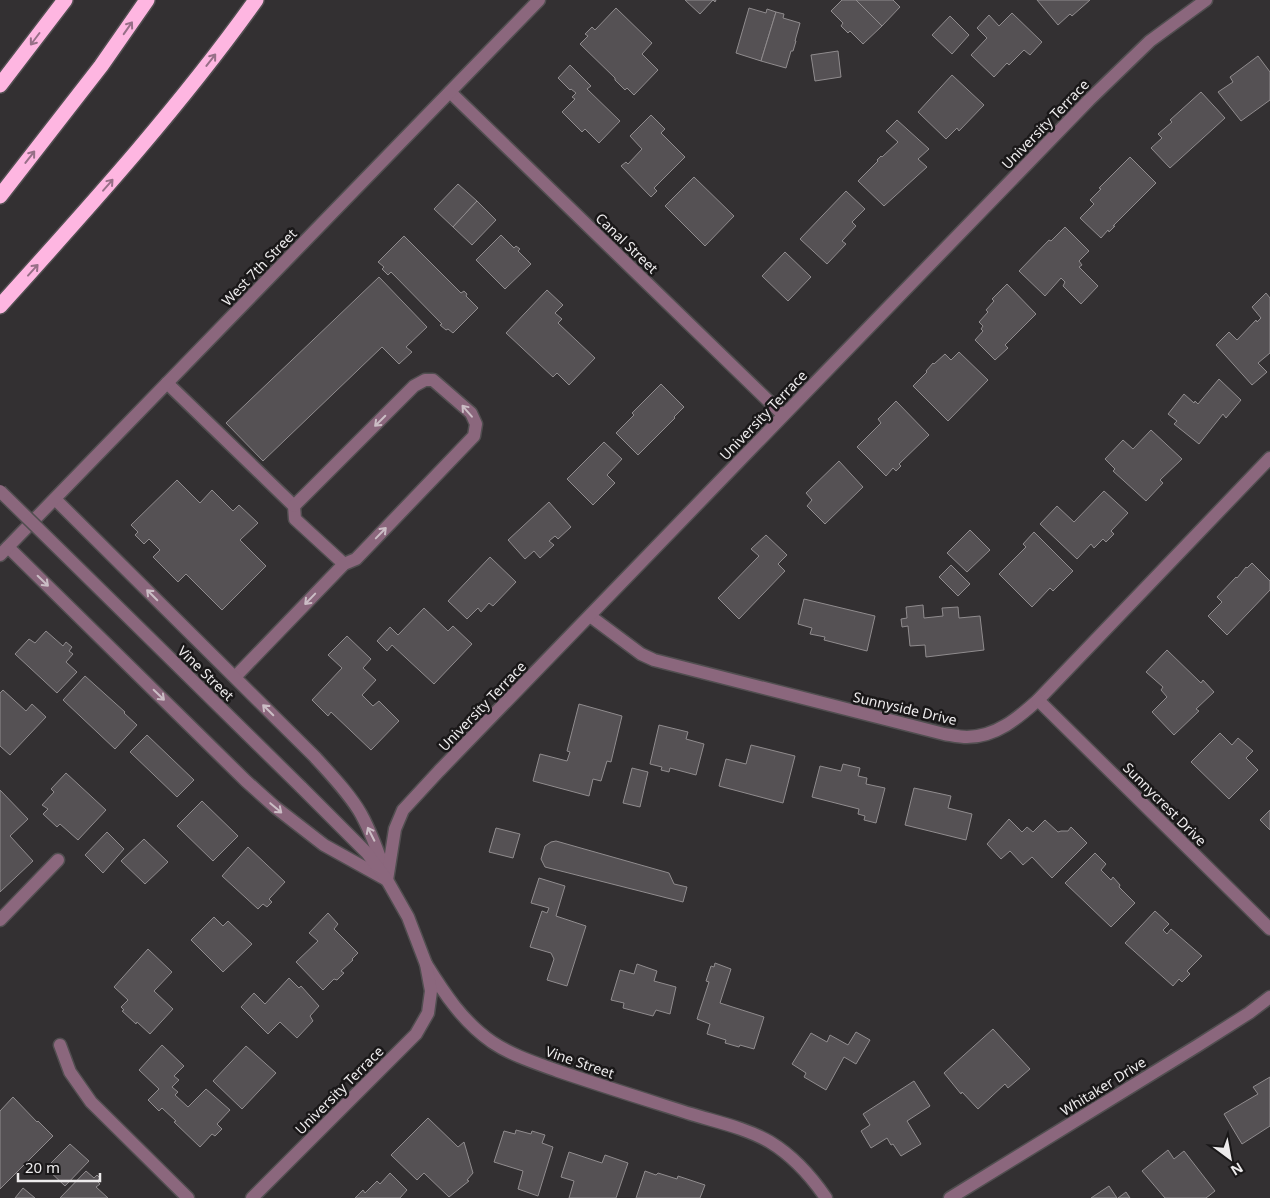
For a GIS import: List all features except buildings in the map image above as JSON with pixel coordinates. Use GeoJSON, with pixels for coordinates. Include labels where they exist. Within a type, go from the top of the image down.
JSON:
{"type":"FeatureCollection","features":[{"type":"Feature","properties":{"kind":"highway"},"geometry":{"type":"LineString","coordinates":[[0,85],[65,0]]}},
{"type":"Feature","properties":{"kind":"highway"},"geometry":{"type":"LineString","coordinates":[[0,196],[101,66],[147,0]]}},
{"type":"Feature","properties":{"kind":"highway"},"geometry":{"type":"LineString","coordinates":[[0,306],[76,222],[161,122],[231,35],[256,0]]}},
{"type":"Feature","properties":{"kind":"street","name":"West 7th Street"},"geometry":{"type":"LineString","coordinates":[[4,551],[539,0]]}},
{"type":"Feature","properties":{"kind":"street","name":"University Terrace"},"geometry":{"type":"LineString","coordinates":[[387,880],[395,829],[403,810],[1089,100],[1150,41],[1206,0]]}},
{"type":"Feature","properties":{"kind":"street","name":"Canal Street"},"geometry":{"type":"LineString","coordinates":[[450,92],[783,415]]}},
{"type":"Feature","properties":{"kind":"street"},"geometry":{"type":"LineString","coordinates":[[235,677],[344,564],[356,559],[474,436],[476,424],[471,413],[433,380],[425,380],[414,386],[294,506]]}},
{"type":"Feature","properties":{"kind":"street"},"geometry":{"type":"LineString","coordinates":[[167,383],[294,506],[295,519],[344,564]]}},
{"type":"Feature","properties":{"kind":"street","name":"Sunnyside Drive"},"geometry":{"type":"LineString","coordinates":[[590,616],[634,649],[654,660],[944,734],[968,737],[994,732],[1018,718],[1038,700],[1270,458]]}},
{"type":"Feature","properties":{"kind":"street","name":"Vine Street"},"geometry":{"type":"LineString","coordinates":[[0,491],[367,853],[387,880],[408,917],[426,964],[450,1002],[492,1042],[531,1061],[586,1081],[734,1127],[769,1142],[793,1159],[826,1198]]}},
{"type":"Feature","properties":{"kind":"street","name":"Vine Street"},"geometry":{"type":"LineString","coordinates":[[55,499],[338,782],[360,812],[375,842],[387,880]]}},
{"type":"Feature","properties":{"kind":"street"},"geometry":{"type":"LineString","coordinates":[[4,551],[275,807],[324,845],[387,880]]}},
{"type":"Feature","properties":{"kind":"street","name":"Sunnycrest Drive"},"geometry":{"type":"LineString","coordinates":[[1038,700],[1270,929]]}},
{"type":"Feature","properties":{"kind":"street"},"geometry":{"type":"LineString","coordinates":[[0,920],[58,860]]}},
{"type":"Feature","properties":{"kind":"street","name":"University Terrace"},"geometry":{"type":"LineString","coordinates":[[252,1198],[416,1034],[428,1013],[431,990],[426,964]]}},
{"type":"Feature","properties":{"kind":"street","name":"Whitaker Drive"},"geometry":{"type":"LineString","coordinates":[[950,1198],[1197,1046],[1249,1013],[1270,997]]}},
{"type":"Feature","properties":{"kind":"street"},"geometry":{"type":"LineString","coordinates":[[60,1045],[70,1072],[91,1102],[188,1198]]}}]}
